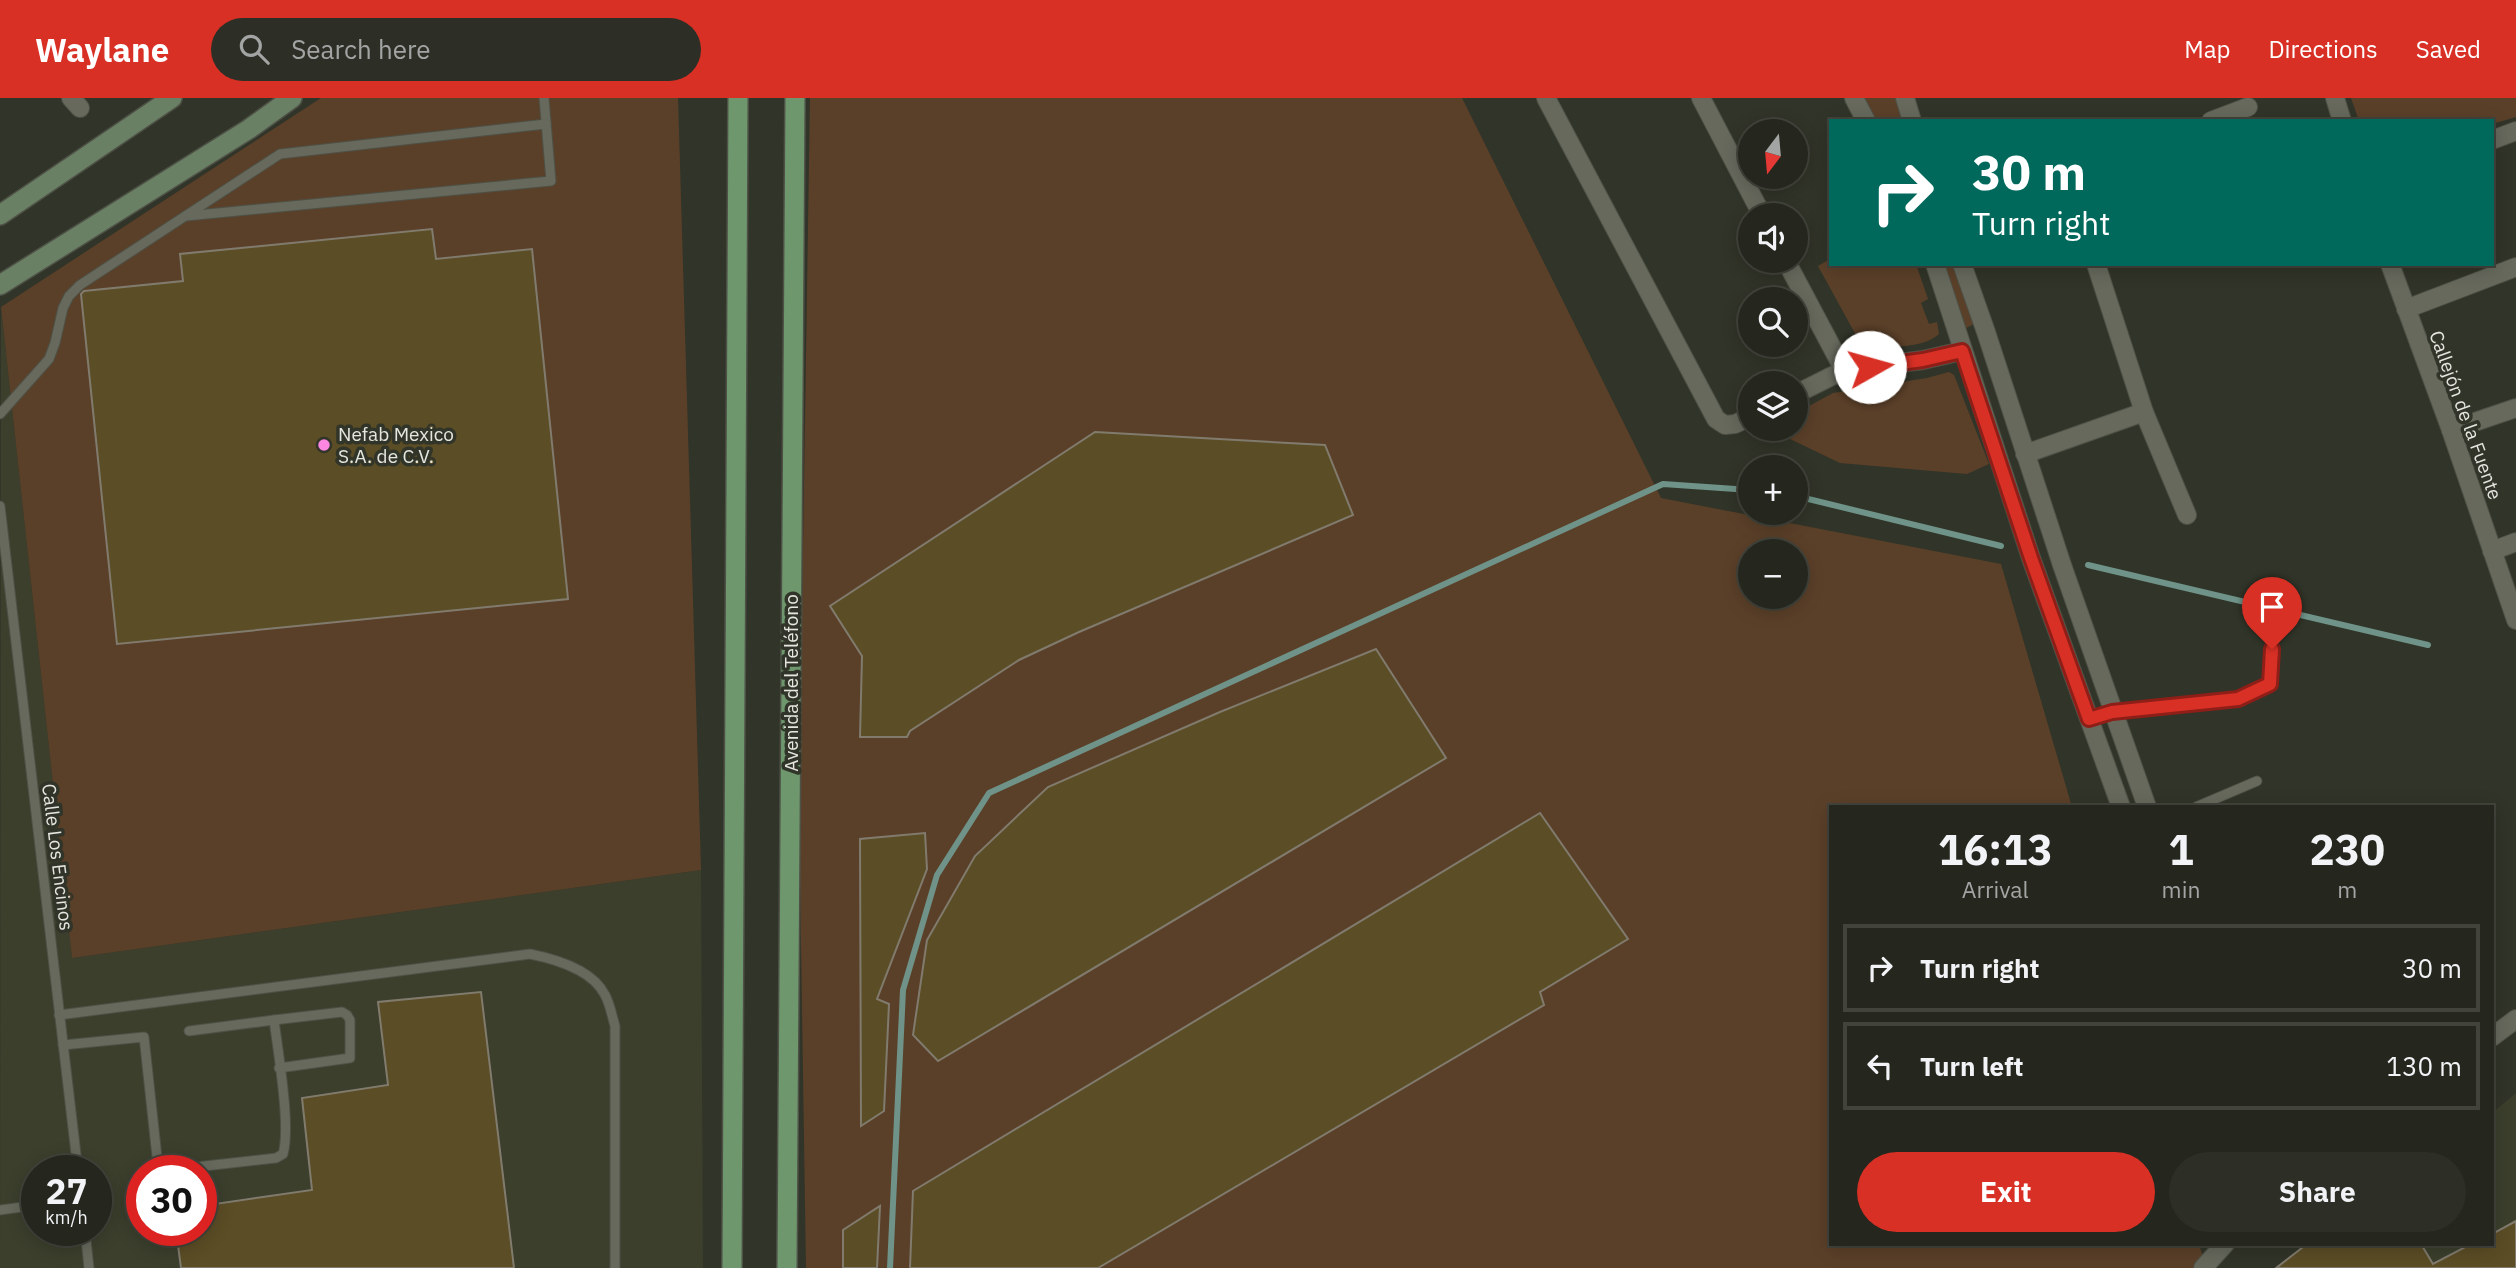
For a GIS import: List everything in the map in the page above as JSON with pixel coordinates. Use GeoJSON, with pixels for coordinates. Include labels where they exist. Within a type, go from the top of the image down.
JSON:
{"type":"FeatureCollection","features":[{"type":"Feature","properties":{"kind":"main road"},"geometry":{"type":"LineString","coordinates":[[0,215],[172,98]]}},
{"type":"Feature","properties":{"kind":"main road"},"geometry":{"type":"LineString","coordinates":[[0,285],[237,136],[292,98]]}},
{"type":"Feature","properties":{"kind":"main road"},"geometry":{"type":"LineString","coordinates":[[732,1268],[738,98]]}},
{"type":"Feature","properties":{"kind":"main road","name":"Avenida del Teléfono"},"geometry":{"type":"LineString","coordinates":[[787,1268],[795,98]]}},
{"type":"Feature","properties":{"kind":"street"},"geometry":{"type":"LineString","coordinates":[[1546,98],[1716,419],[1725,425],[1738,423]]}},
{"type":"Feature","properties":{"kind":"street"},"geometry":{"type":"LineString","coordinates":[[1701,98],[1756,203]]}},
{"type":"Feature","properties":{"kind":"street"},"geometry":{"type":"LineString","coordinates":[[1854,98],[1865,119]]}},
{"type":"Feature","properties":{"kind":"street"},"geometry":{"type":"LineString","coordinates":[[1905,98],[1911,119]]}},
{"type":"Feature","properties":{"kind":"street"},"geometry":{"type":"LineString","coordinates":[[2335,98],[2341,119]]}},
{"type":"Feature","properties":{"kind":"street"},"geometry":{"type":"LineString","coordinates":[[2216,119],[2248,107]]}},
{"type":"Feature","properties":{"kind":"street"},"geometry":{"type":"LineString","coordinates":[[2494,139],[2516,131]]}},
{"type":"Feature","properties":{"kind":"street"},"geometry":{"type":"LineString","coordinates":[[1936,266],[2012,503],[2120,805]]}},
{"type":"Feature","properties":{"kind":"street"},"geometry":{"type":"LineString","coordinates":[[1963,266],[2112,712],[2146,805]]}},
{"type":"Feature","properties":{"kind":"street"},"geometry":{"type":"LineString","coordinates":[[2097,266],[2144,412],[2187,515]]}},
{"type":"Feature","properties":{"kind":"street","name":"Callejón de la Fuente"},"geometry":{"type":"LineString","coordinates":[[2391,266],[2452,430],[2516,620]]}},
{"type":"Feature","properties":{"kind":"street"},"geometry":{"type":"LineString","coordinates":[[2406,309],[2516,267]]}},
{"type":"Feature","properties":{"kind":"street"},"geometry":{"type":"LineString","coordinates":[[1792,273],[1844,370]]}},
{"type":"Feature","properties":{"kind":"street"},"geometry":{"type":"LineString","coordinates":[[1808,388],[1844,370],[1923,360],[1961,345],[1986,331]]}},
{"type":"Feature","properties":{"kind":"street"},"geometry":{"type":"LineString","coordinates":[[2452,430],[2516,408]]}},
{"type":"Feature","properties":{"kind":"street"},"geometry":{"type":"LineString","coordinates":[[2025,454],[2144,412]]}},
{"type":"Feature","properties":{"kind":"street"},"geometry":{"type":"LineString","coordinates":[[2012,503],[2038,494]]}},
{"type":"Feature","properties":{"kind":"street"},"geometry":{"type":"LineString","coordinates":[[2492,551],[2516,542]]}},
{"type":"Feature","properties":{"kind":"street"},"geometry":{"type":"LineString","coordinates":[[2494,1036],[2516,1019]]}},
{"type":"Feature","properties":{"kind":"street"},"geometry":{"type":"LineString","coordinates":[[2203,1268],[2223,1246]]}},
{"type":"Feature","properties":{"kind":"lane"},"geometry":{"type":"LineString","coordinates":[[185,216],[551,181],[544,98]]}},
{"type":"Feature","properties":{"kind":"lane"},"geometry":{"type":"LineString","coordinates":[[0,414],[48,359],[55,343],[63,308],[69,296],[80,285],[280,154],[546,124]]}},
{"type":"Feature","properties":{"kind":"lane","name":"Calle Los Encinos"},"geometry":{"type":"LineString","coordinates":[[0,506],[76,1155]]}},
{"type":"Feature","properties":{"kind":"lane"},"geometry":{"type":"LineString","coordinates":[[2089,719],[2112,712],[2238,699],[2270,684],[2272,649]]}},
{"type":"Feature","properties":{"kind":"lane"},"geometry":{"type":"LineString","coordinates":[[2201,805],[2257,781]]}},
{"type":"Feature","properties":{"kind":"lane"},"geometry":{"type":"LineString","coordinates":[[60,1015],[530,954],[583,972],[604,993],[615,1026],[615,1268]]}},
{"type":"Feature","properties":{"kind":"lane"},"geometry":{"type":"LineString","coordinates":[[189,1031],[342,1012],[347,1015],[350,1058],[279,1068]]}},
{"type":"Feature","properties":{"kind":"lane"},"geometry":{"type":"LineString","coordinates":[[63,1045],[144,1037],[157,1157],[165,1167],[178,1169],[276,1158],[283,1154],[285,1146],[274,1020]]}},
{"type":"Feature","properties":{"kind":"lane"},"geometry":{"type":"LineString","coordinates":[[0,1210],[21,1207]]}},
{"type":"Feature","properties":{"kind":"lane"},"geometry":{"type":"LineString","coordinates":[[87,1246],[89,1268]]}},
{"type":"Feature","properties":{"kind":"shaded area"},"geometry":{"type":"Polygon","coordinates":[[[321,98],[678,98],[701,870],[72,958],[1,307],[321,98]]]}},
{"type":"Feature","properties":{"kind":"shaded area"},"geometry":{"type":"Polygon","coordinates":[[[810,98],[1462,98],[1661,498],[1738,513],[1738,525],[1800,525],[2001,564],[2071,805],[1829,805],[1829,1246],[2200,1246],[2204,1261],[2196,1268],[806,1268],[799,812],[810,98]]]}},
{"type":"Feature","properties":{"kind":"shaded area"},"geometry":{"type":"Polygon","coordinates":[[[1863,98],[1898,98],[1904,119],[1874,119],[1863,98]]]}},
{"type":"Feature","properties":{"kind":"shaded area"},"geometry":{"type":"Polygon","coordinates":[[[2351,98],[2516,98],[2516,117],[2494,123],[2494,119],[2358,119],[2351,98]]]}},
{"type":"Feature","properties":{"kind":"shaded area"},"geometry":{"type":"Polygon","coordinates":[[[1829,260],[1829,266],[1917,266],[1928,299],[1921,303],[1929,324],[1937,322],[1939,334],[1915,344],[1869,348],[1857,337],[1818,266],[1829,260]]]}},
{"type":"Feature","properties":{"kind":"shaded area"},"geometry":{"type":"Polygon","coordinates":[[[1944,266],[1954,266],[1976,323],[1964,329],[1944,266]]]}},
{"type":"Feature","properties":{"kind":"shaded area"},"geometry":{"type":"Polygon","coordinates":[[[1,307],[72,958],[701,870],[703,1268],[0,1268],[1,307]]]}},
{"type":"Feature","properties":{"kind":"shaded area"},"geometry":{"type":"Polygon","coordinates":[[[1949,372],[1954,375],[1989,464],[1967,474],[1840,463],[1794,441],[1808,441],[1808,407],[1833,393],[1949,372]]]}},
{"type":"Feature","properties":{"kind":"shaded area"},"geometry":{"type":"Polygon","coordinates":[[[2516,1093],[2516,1268],[2303,1268],[2330,1246],[2494,1246],[2494,1111],[2516,1093]]]}},
{"type":"Feature","properties":{"kind":"building","name":"Nefab Mexico S.A. de C.V."},"geometry":{"type":"Polygon","coordinates":[[[432,229],[436,259],[532,249],[568,599],[117,644],[81,294],[84,291],[183,281],[180,254],[432,229]]]}},
{"type":"Feature","properties":{"kind":"building"},"geometry":{"type":"Polygon","coordinates":[[[1095,432],[1325,445],[1353,515],[1019,660],[910,731],[907,737],[860,737],[862,656],[830,606],[1095,432]]]}},
{"type":"Feature","properties":{"kind":"building"},"geometry":{"type":"Polygon","coordinates":[[[1376,649],[1446,758],[938,1061],[913,1035],[927,940],[975,856],[1048,787],[1220,712],[1376,649]]]}},
{"type":"Feature","properties":{"kind":"building"},"geometry":{"type":"Polygon","coordinates":[[[1540,813],[1628,939],[1540,992],[1544,1005],[1098,1268],[910,1268],[913,1191],[1540,813]]]}},
{"type":"Feature","properties":{"kind":"building"},"geometry":{"type":"Polygon","coordinates":[[[925,833],[927,869],[877,999],[889,1004],[884,1111],[861,1126],[860,839],[925,833]]]}},
{"type":"Feature","properties":{"kind":"building"},"geometry":{"type":"Polygon","coordinates":[[[481,992],[514,1268],[181,1268],[178,1246],[217,1246],[217,1204],[312,1190],[302,1098],[388,1085],[378,1002],[481,992]]]}},
{"type":"Feature","properties":{"kind":"building"},"geometry":{"type":"Polygon","coordinates":[[[880,1206],[877,1268],[843,1268],[843,1230],[880,1206]]]}},
{"type":"Feature","properties":{"kind":"building"},"geometry":{"type":"Polygon","coordinates":[[[2516,1221],[2516,1268],[2276,1268],[2304,1246],[2422,1246],[2433,1264],[2467,1246],[2494,1246],[2494,1233],[2516,1221]]]}},
{"type":"Feature","properties":{"kind":"waterway"},"geometry":{"type":"LineString","coordinates":[[890,1268],[903,990],[937,875],[989,793],[1663,484],[1738,489]]}},
{"type":"Feature","properties":{"kind":"waterway"},"geometry":{"type":"LineString","coordinates":[[1808,499],[2001,546]]}},
{"type":"Feature","properties":{"kind":"waterway"},"geometry":{"type":"LineString","coordinates":[[2088,565],[2428,645]]}},
{"type":"Feature","properties":{"kind":"place","name":"Nefab Mexico S.A. de C.V."},"geometry":{"type":"Point","coordinates":[324,445]}},
{"type":"Feature","properties":{"kind":"route"},"geometry":{"type":"LineString","coordinates":[[1870,367],[1923,360],[1962,351],[2031,558],[2089,719],[2112,712],[2238,699],[2270,684],[2272,649]]}}]}
